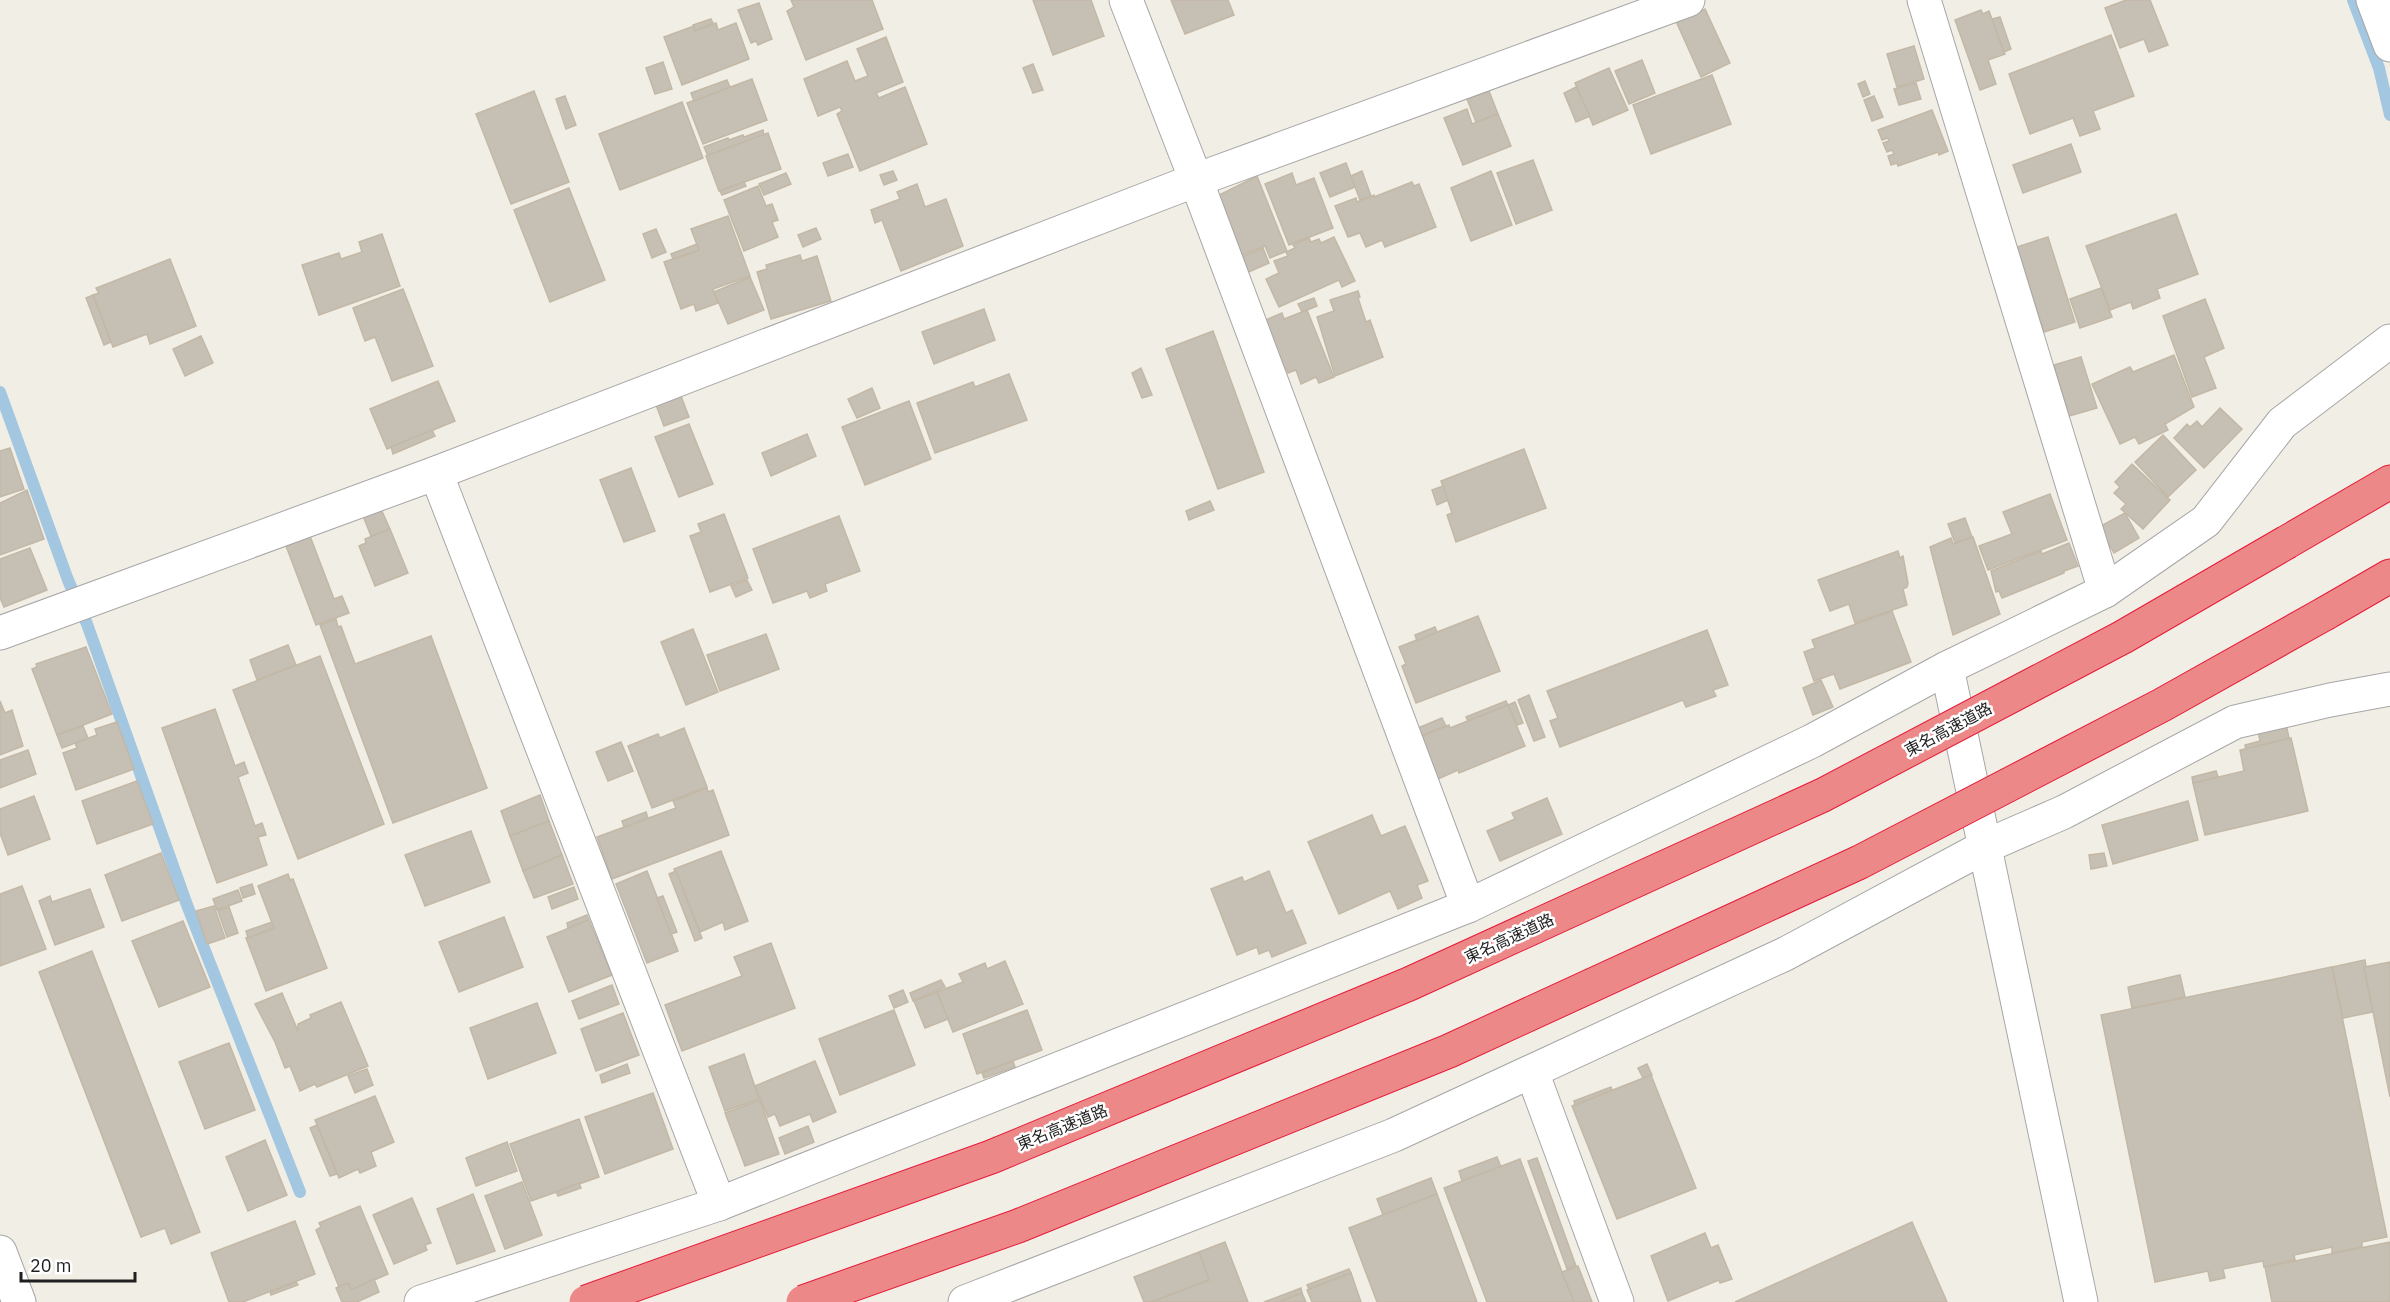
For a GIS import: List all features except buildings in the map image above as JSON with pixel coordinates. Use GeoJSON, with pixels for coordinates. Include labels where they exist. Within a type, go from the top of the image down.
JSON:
{"type":"FeatureCollection","features":[{"type":"Feature","properties":{"kind":"highway","name":"東名高速道路"},"geometry":{"type":"LineString","coordinates":[[586,1302],[991,1157],[1409,984],[1823,795],[2123,637],[2390,482]]}},
{"type":"Feature","properties":{"kind":"highway"},"geometry":{"type":"LineString","coordinates":[[803,1302],[1018,1226],[1449,1052],[1860,862],[2162,705],[2390,576]]}},
{"type":"Feature","properties":{"kind":"street"},"geometry":{"type":"LineString","coordinates":[[1126,0],[1196,180],[1468,906]]}},
{"type":"Feature","properties":{"kind":"street"},"geometry":{"type":"LineString","coordinates":[[0,633],[436,473],[1196,180],[1688,0]]}},
{"type":"Feature","properties":{"kind":"street"},"geometry":{"type":"LineString","coordinates":[[1924,0],[2105,591]]}},
{"type":"Feature","properties":{"kind":"street"},"geometry":{"type":"LineString","coordinates":[[2373,0],[2390,45]]}},
{"type":"Feature","properties":{"kind":"street"},"geometry":{"type":"LineString","coordinates":[[421,1302],[719,1204],[1468,906],[1812,741],[1947,668],[2105,591],[2205,521],[2282,423],[2390,341]]}},
{"type":"Feature","properties":{"kind":"street"},"geometry":{"type":"LineString","coordinates":[[436,473],[719,1204]]}},
{"type":"Feature","properties":{"kind":"street"},"geometry":{"type":"LineString","coordinates":[[1947,668],[2081,1302]]}},
{"type":"Feature","properties":{"kind":"street"},"geometry":{"type":"LineString","coordinates":[[965,1302],[1394,1135],[1532,1072],[1785,954],[1986,846],[2064,812],[2235,722],[2390,689]]}},
{"type":"Feature","properties":{"kind":"street"},"geometry":{"type":"LineString","coordinates":[[1532,1072],[1617,1302]]}},
{"type":"Feature","properties":{"kind":"street"},"geometry":{"type":"LineString","coordinates":[[0,1252],[19,1302]]}},
{"type":"Feature","properties":{"kind":"waterway"},"geometry":{"type":"LineString","coordinates":[[2353,0],[2379,68],[2390,115]]}},
{"type":"Feature","properties":{"kind":"waterway"},"geometry":{"type":"LineString","coordinates":[[0,392],[68,580],[87,624],[187,905],[300,1192]]}}]}
